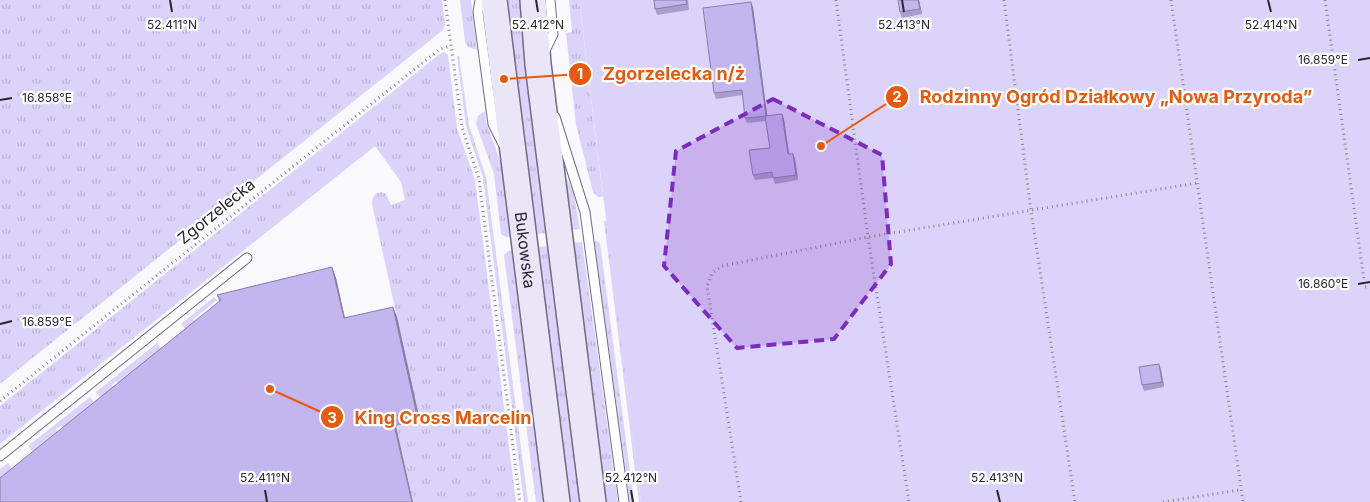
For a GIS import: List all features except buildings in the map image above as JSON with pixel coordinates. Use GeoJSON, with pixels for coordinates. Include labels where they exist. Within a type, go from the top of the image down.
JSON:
{"type":"FeatureCollection","features":[{"type":"Feature","properties":{"kind":"main road","name":"Bukowska"},"geometry":{"type":"LineString","coordinates":[[494,0],[558,502]]}},
{"type":"Feature","properties":{"kind":"main road"},"geometry":{"type":"LineString","coordinates":[[533,0],[538,64],[592,502]]}},
{"type":"Feature","properties":{"kind":"lane"},"geometry":{"type":"LineString","coordinates":[[480,0],[478,12],[493,124],[515,169]]}},
{"type":"Feature","properties":{"kind":"lane"},"geometry":{"type":"LineString","coordinates":[[550,0],[553,34],[538,64],[585,212],[624,502]]}},
{"type":"Feature","properties":{"kind":"lane"},"geometry":{"type":"LineString","coordinates":[[0,456],[247,258]]}},
{"type":"Feature","properties":{"kind":"path"},"geometry":{"type":"LineString","coordinates":[[445,0],[462,127],[479,179],[520,502]]}},
{"type":"Feature","properties":{"kind":"path"},"geometry":{"type":"LineString","coordinates":[[836,0],[868,237],[909,502]]}},
{"type":"Feature","properties":{"kind":"path"},"geometry":{"type":"LineString","coordinates":[[1004,0],[1031,211],[1075,502]]}},
{"type":"Feature","properties":{"kind":"path"},"geometry":{"type":"LineString","coordinates":[[1170,0],[1243,502]]}},
{"type":"Feature","properties":{"kind":"path"},"geometry":{"type":"LineString","coordinates":[[1325,0],[1365,287],[1370,286]]}},
{"type":"Feature","properties":{"kind":"path","name":"Zgorzelecka"},"geometry":{"type":"LineString","coordinates":[[0,401],[440,49],[451,46]]}},
{"type":"Feature","properties":{"kind":"path"},"geometry":{"type":"LineString","coordinates":[[741,502],[707,286],[712,273],[722,266],[868,237],[1197,183]]}},
{"type":"Feature","properties":{"kind":"path"},"geometry":{"type":"LineString","coordinates":[[1163,502],[1240,490]]}},
{"type":"Feature","properties":{"kind":"highlighted area"},"geometry":{"type":"Polygon","coordinates":[[[773,99],[882,155],[891,264],[834,339],[737,348],[664,266],[676,151],[773,99]]]}},
{"type":"Feature","properties":{"kind":"green space"},"geometry":{"type":"Polygon","coordinates":[[[0,0],[442,0],[445,25],[443,30],[0,384],[0,0]]]}},
{"type":"Feature","properties":{"kind":"green space"},"geometry":{"type":"Polygon","coordinates":[[[460,0],[471,0],[477,50],[468,47],[465,42],[460,0]]]}},
{"type":"Feature","properties":{"kind":"green space"},"geometry":{"type":"Polygon","coordinates":[[[506,0],[521,0],[547,233],[535,234],[506,0]]]}},
{"type":"Feature","properties":{"kind":"green space"},"geometry":{"type":"Polygon","coordinates":[[[569,0],[579,0],[603,197],[598,197],[593,192],[576,125],[566,33],[572,32],[569,0]]]}},
{"type":"Feature","properties":{"kind":"green space"},"geometry":{"type":"Polygon","coordinates":[[[579,0],[1370,0],[1370,502],[641,502],[579,0]]]}},
{"type":"Feature","properties":{"kind":"green space"},"geometry":{"type":"Polygon","coordinates":[[[444,52],[448,55],[457,128],[475,180],[516,502],[413,502],[396,426],[420,421],[372,204],[374,196],[378,193],[386,194],[391,205],[405,200],[401,182],[375,146],[0,444],[0,406],[444,52]]]}},
{"type":"Feature","properties":{"kind":"green space"},"geometry":{"type":"Polygon","coordinates":[[[457,56],[459,56],[469,125],[486,177],[528,502],[524,502],[483,178],[466,126],[457,56]]]}},
{"type":"Feature","properties":{"kind":"green space"},"geometry":{"type":"Polygon","coordinates":[[[485,111],[486,122],[504,172],[512,237],[506,237],[501,234],[494,174],[476,124],[478,116],[485,111]]]}},
{"type":"Feature","properties":{"kind":"green space"},"geometry":{"type":"Polygon","coordinates":[[[567,179],[573,190],[580,229],[571,230],[565,183],[567,179]]]}},
{"type":"Feature","properties":{"kind":"green space"},"geometry":{"type":"Polygon","coordinates":[[[604,221],[607,223],[641,502],[639,502],[604,221]]]}},
{"type":"Feature","properties":{"kind":"green space"},"geometry":{"type":"Polygon","coordinates":[[[594,241],[600,243],[634,502],[630,502],[594,241]]]}},
{"type":"Feature","properties":{"kind":"green space"},"geometry":{"type":"Polygon","coordinates":[[[582,242],[618,502],[606,502],[572,243],[582,242]]]}},
{"type":"Feature","properties":{"kind":"green space"},"geometry":{"type":"Polygon","coordinates":[[[549,246],[581,502],[568,502],[537,247],[549,246]]]}},
{"type":"Feature","properties":{"kind":"green space"},"geometry":{"type":"Polygon","coordinates":[[[514,250],[547,502],[536,502],[504,255],[508,251],[514,250]]]}},
{"type":"Feature","properties":{"kind":"green space"},"geometry":{"type":"Polygon","coordinates":[[[214,297],[217,300],[193,319],[197,324],[187,331],[181,324],[214,297]]]}},
{"type":"Feature","properties":{"kind":"green space"},"geometry":{"type":"Polygon","coordinates":[[[157,343],[163,351],[120,386],[116,381],[112,385],[119,395],[69,436],[61,426],[56,429],[60,435],[0,491],[0,469],[8,463],[14,471],[35,455],[28,446],[90,397],[95,403],[101,398],[96,392],[157,343]]]}},
{"type":"Feature","properties":{"kind":"place","name":"Zgorzelecka n/ż"},"geometry":{"type":"Point","coordinates":[504,79]}},
{"type":"Feature","properties":{"kind":"place","name":"Rodzinny Ogród Działkowy „Nowa Przyroda”"},"geometry":{"type":"Point","coordinates":[821,146]}},
{"type":"Feature","properties":{"kind":"place","name":"King Cross Marcelin"},"geometry":{"type":"Point","coordinates":[270,389]}}]}
